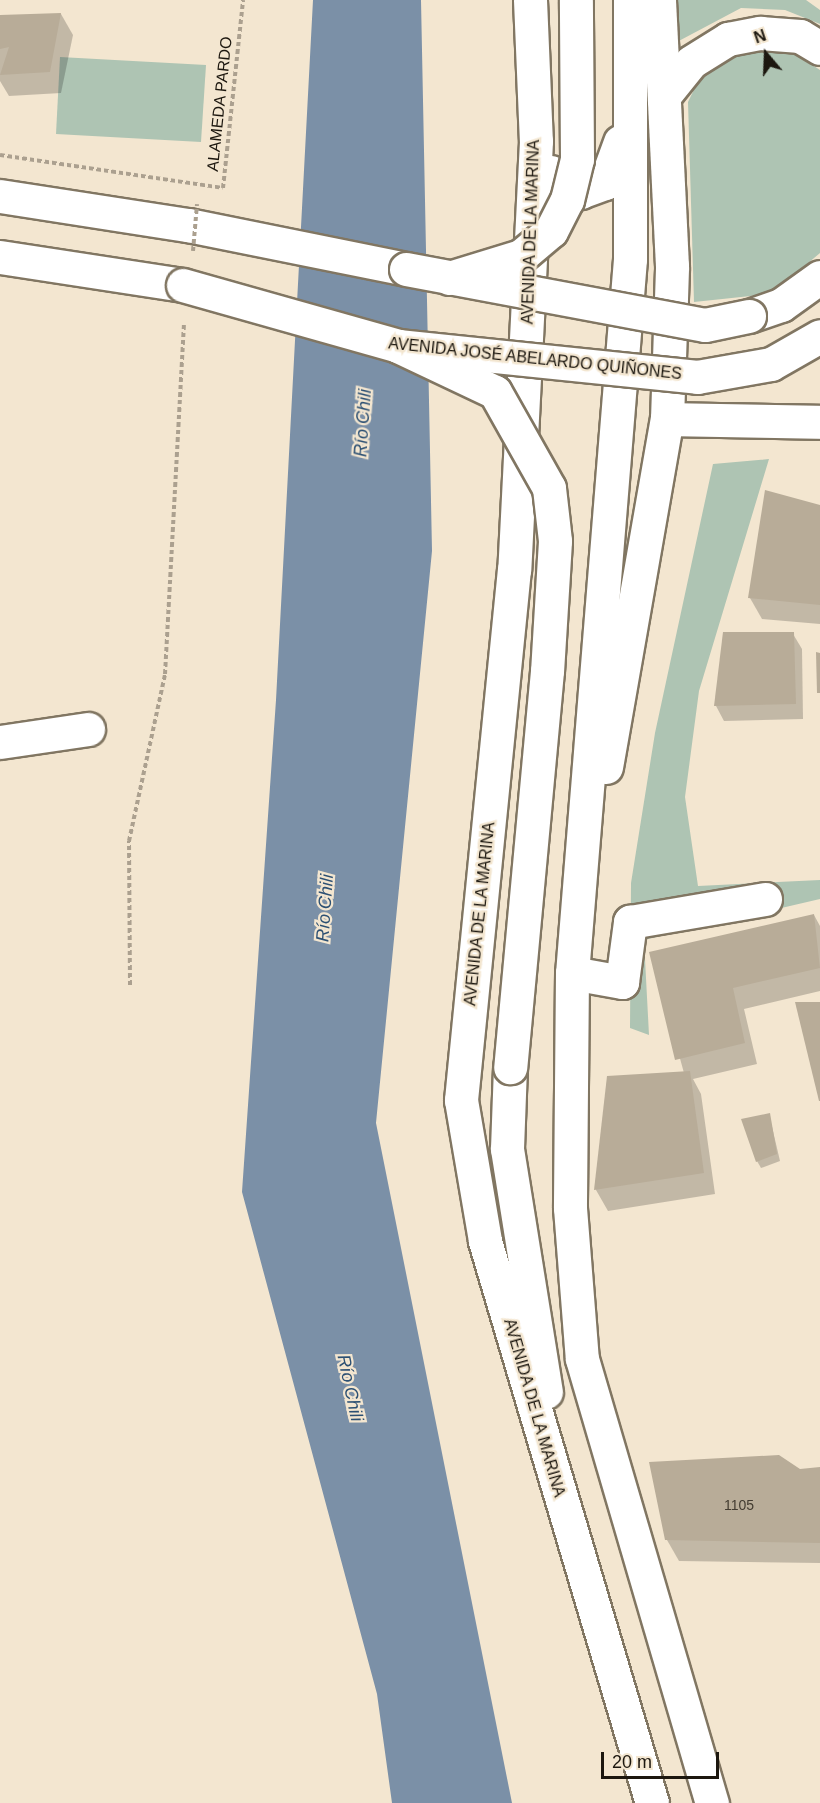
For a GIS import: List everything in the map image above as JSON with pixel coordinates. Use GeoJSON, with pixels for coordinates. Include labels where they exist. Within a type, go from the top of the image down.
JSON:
{"type":"FeatureCollection","features":[{"type":"Feature","properties":{"kind":"main road","name":"AVENIDA DE LA MARINA"},"geometry":{"type":"LineString","coordinates":[[530,0],[536,141],[514,569],[461,1100],[485,1240],[652,1803]]}},
{"type":"Feature","properties":{"kind":"main road"},"geometry":{"type":"LineString","coordinates":[[449,278],[521,256],[551,231],[567,200],[577,159],[576,0]]}},
{"type":"Feature","properties":{"kind":"main road"},"geometry":{"type":"LineString","coordinates":[[630,0],[627,125],[630,259],[579,917],[572,973],[570,1209],[582,1359],[712,1803]]}},
{"type":"Feature","properties":{"kind":"main road"},"geometry":{"type":"LineString","coordinates":[[579,917],[667,419],[672,266],[667,92],[659,0]]}},
{"type":"Feature","properties":{"kind":"main road"},"geometry":{"type":"LineString","coordinates":[[667,92],[691,62],[728,39],[760,33],[810,42]]}},
{"type":"Feature","properties":{"kind":"main road"},"geometry":{"type":"LineString","coordinates":[[536,141],[554,180],[580,192],[605,183],[627,125]]}},
{"type":"Feature","properties":{"kind":"main road"},"geometry":{"type":"LineString","coordinates":[[0,196],[188,225],[449,278],[705,325],[781,305],[820,277]]}},
{"type":"Feature","properties":{"kind":"main road","name":"AVENIDA JOSÉ ABELARDO QUIÑONES"},"geometry":{"type":"LineString","coordinates":[[0,257],[183,285],[398,346],[697,377],[771,364],[820,336]]}},
{"type":"Feature","properties":{"kind":"main road"},"geometry":{"type":"LineString","coordinates":[[398,346],[495,392],[549,488],[555,542],[548,671],[510,1067],[507,1149],[562,1504]]}},
{"type":"Feature","properties":{"kind":"main road"},"geometry":{"type":"LineString","coordinates":[[667,419],[820,422]]}},
{"type":"Feature","properties":{"kind":"main road"},"geometry":{"type":"LineString","coordinates":[[0,742],[88,729]]}},
{"type":"Feature","properties":{"kind":"main road"},"geometry":{"type":"LineString","coordinates":[[572,973],[622,982],[630,922],[765,899]]}},
{"type":"Feature","properties":{"kind":"path","name":"ALAMEDA PARDO"},"geometry":{"type":"LineString","coordinates":[[0,155],[223,188],[243,0]]}},
{"type":"Feature","properties":{"kind":"path"},"geometry":{"type":"LineString","coordinates":[[130,985],[129,841],[165,674],[184,324]]}},
{"type":"Feature","properties":{"kind":"green space"},"geometry":{"type":"Polygon","coordinates":[[[674,0],[806,0],[820,10],[820,24],[785,10],[741,8],[675,43],[674,0]]]}},
{"type":"Feature","properties":{"kind":"green space"},"geometry":{"type":"Polygon","coordinates":[[[748,46],[789,50],[820,70],[820,253],[781,286],[760,295],[694,302],[688,102],[702,73],[748,46]]]}},
{"type":"Feature","properties":{"kind":"green space"},"geometry":{"type":"Polygon","coordinates":[[[60,57],[206,65],[201,142],[56,134],[60,57]]]}},
{"type":"Feature","properties":{"kind":"green space"},"geometry":{"type":"Polygon","coordinates":[[[769,459],[699,691],[685,797],[698,886],[820,880],[820,899],[644,940],[649,1035],[630,1028],[631,883],[655,733],[713,464],[769,459]]]}},
{"type":"Feature","properties":{"kind":"water","name":"Río Chili"},"geometry":{"type":"Polygon","coordinates":[[[313,0],[421,0],[432,551],[376,1123],[512,1803],[392,1803],[377,1694],[242,1192],[276,700],[313,0]]]}},
{"type":"Feature","properties":{"kind":"building"},"geometry":{"type":"Polygon","coordinates":[[[61,13],[50,72],[0,75],[9,47],[0,49],[0,15],[61,13]]]}},
{"type":"Feature","properties":{"kind":"building"},"geometry":{"type":"Polygon","coordinates":[[[765,490],[820,505],[820,605],[748,598],[765,490]]]}},
{"type":"Feature","properties":{"kind":"building"},"geometry":{"type":"Polygon","coordinates":[[[723,632],[794,632],[796,704],[714,706],[723,632]]]}},
{"type":"Feature","properties":{"kind":"building"},"geometry":{"type":"Polygon","coordinates":[[[816,652],[820,653],[820,693],[817,693],[816,652]]]}},
{"type":"Feature","properties":{"kind":"building"},"geometry":{"type":"Polygon","coordinates":[[[814,914],[820,968],[733,988],[745,1043],[675,1060],[649,952],[814,914]]]}},
{"type":"Feature","properties":{"kind":"building"},"geometry":{"type":"Polygon","coordinates":[[[795,1002],[820,1002],[820,1101],[819,1101],[795,1002]]]}},
{"type":"Feature","properties":{"kind":"building"},"geometry":{"type":"Polygon","coordinates":[[[690,1071],[704,1173],[594,1190],[607,1076],[690,1071]]]}},
{"type":"Feature","properties":{"kind":"building"},"geometry":{"type":"Polygon","coordinates":[[[770,1113],[777,1154],[756,1162],[741,1119],[770,1113]]]}},
{"type":"Feature","properties":{"kind":"building"},"geometry":{"type":"Polygon","coordinates":[[[779,1455],[800,1469],[820,1467],[820,1543],[665,1540],[649,1462],[779,1455]]]}}]}
